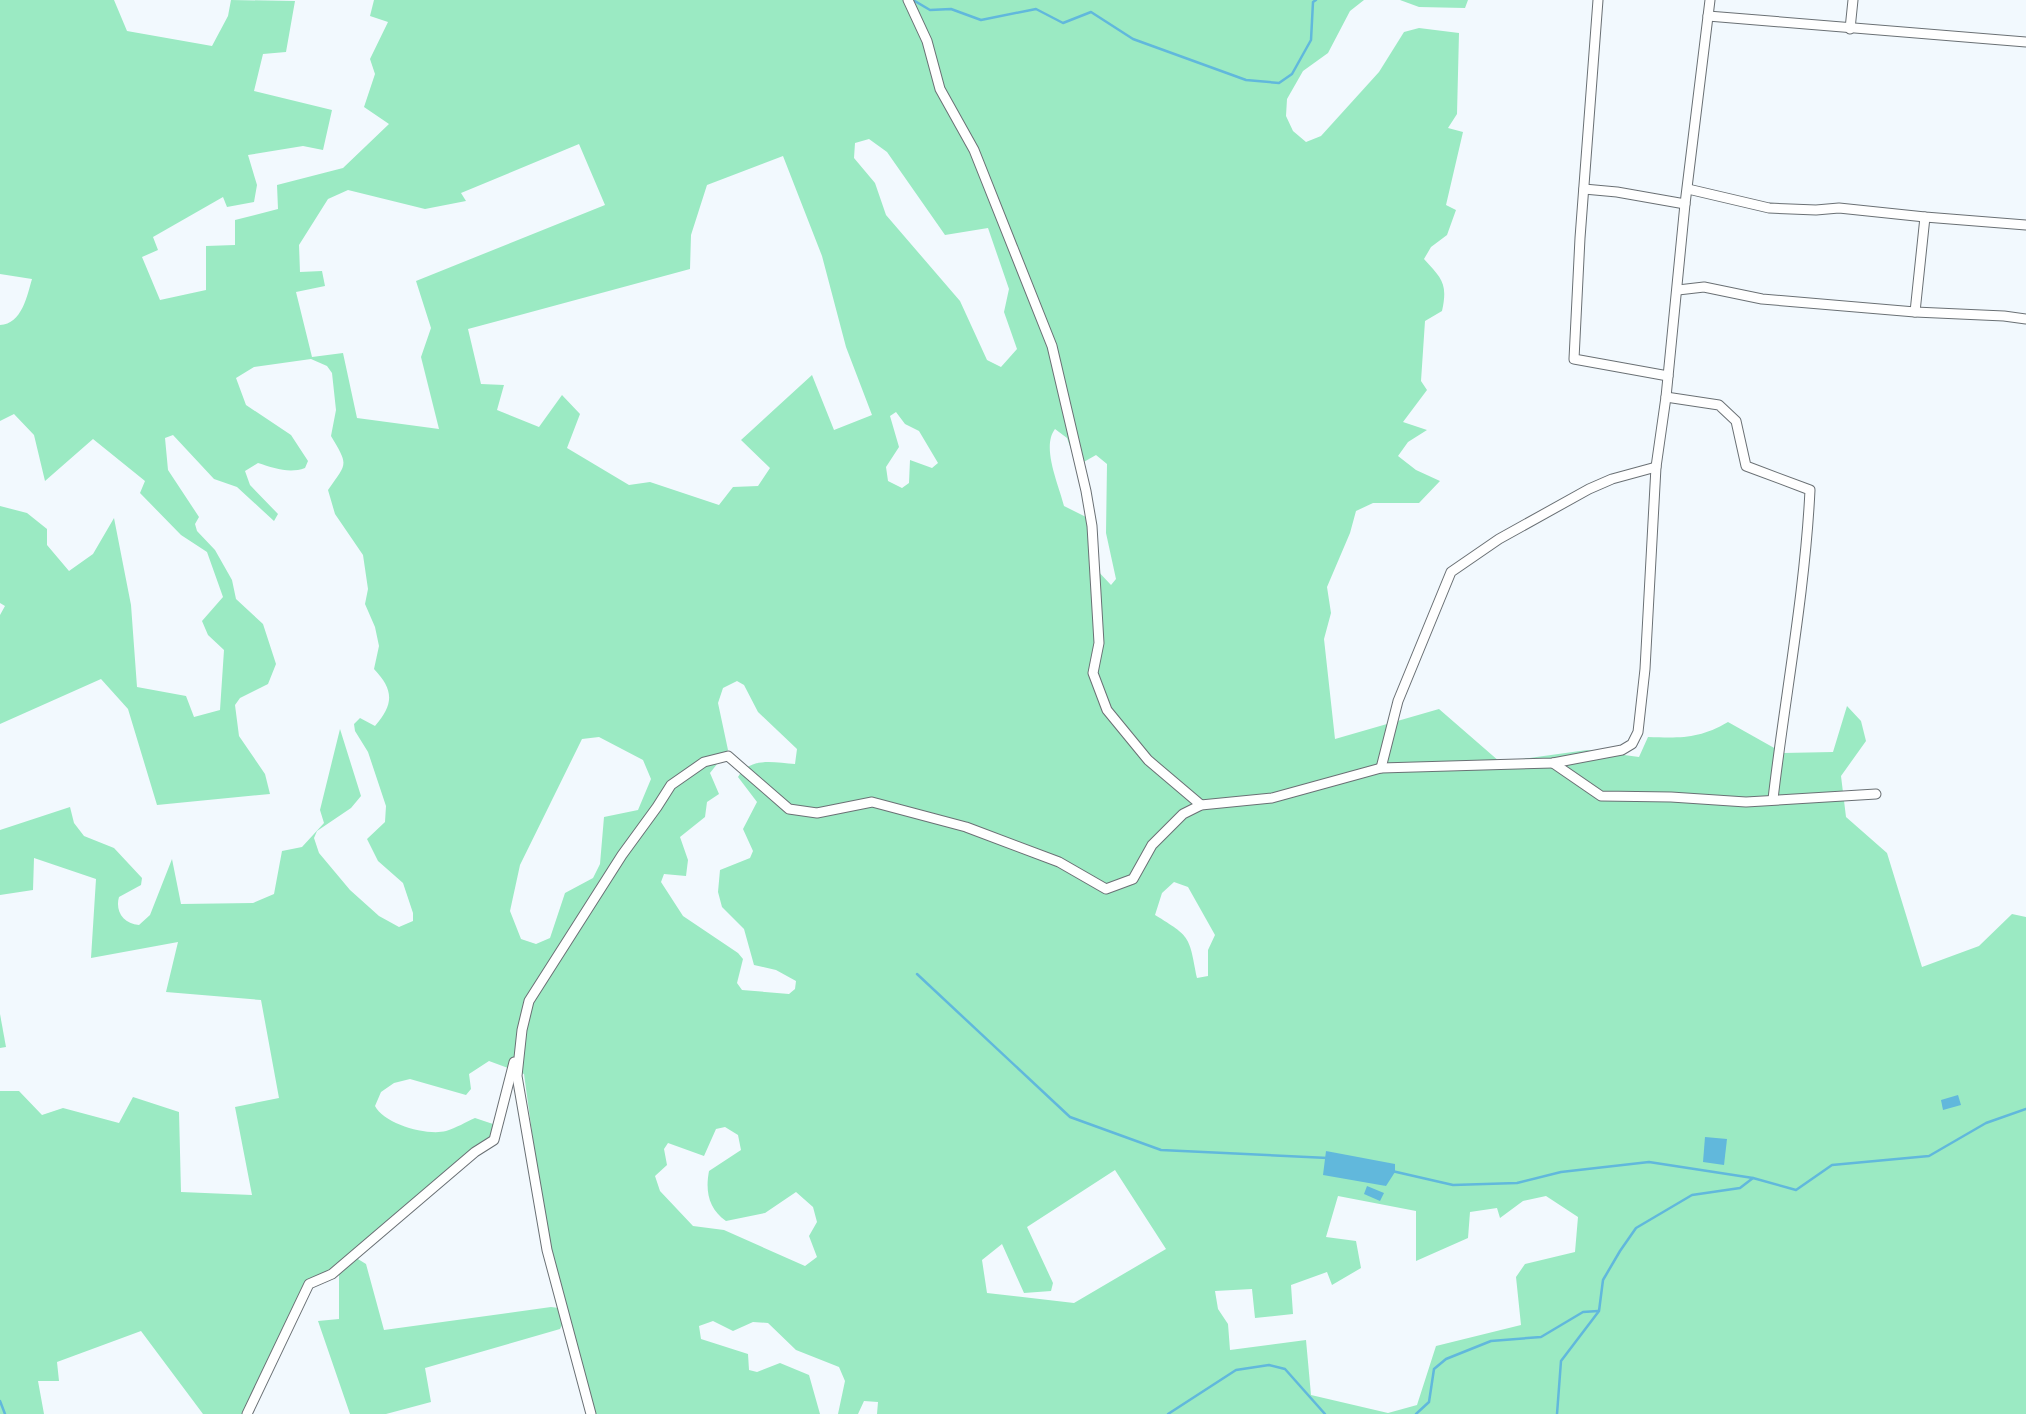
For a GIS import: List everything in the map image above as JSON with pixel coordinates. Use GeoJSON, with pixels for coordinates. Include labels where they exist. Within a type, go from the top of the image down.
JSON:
{"type":"FeatureCollection","features":[{"type":"Feature","properties":{"kind":"street"},"geometry":{"type":"LineString","coordinates":[[1598,0],[1580,238],[1574,358],[1668,376]]}},
{"type":"Feature","properties":{"kind":"street"},"geometry":{"type":"LineString","coordinates":[[247,1414],[309,1284],[332,1274],[475,1152],[494,1140],[529,1001],[622,855],[658,806],[671,784],[704,762],[728,756],[789,809],[817,813],[872,802],[966,827],[1059,862],[1106,889],[1133,879],[1152,845],[1183,814],[1201,805],[1272,798],[1381,768],[1553,763],[1622,750],[1632,744],[1638,732],[1646,669],[1656,467],[1666,397],[1685,204],[1710,0]]}},
{"type":"Feature","properties":{"kind":"street"},"geometry":{"type":"LineString","coordinates":[[1850,29],[1853,0]]}},
{"type":"Feature","properties":{"kind":"street"},"geometry":{"type":"LineString","coordinates":[[908,1],[926,41],[940,89],[974,150],[1052,346],[1086,490],[1092,526],[1099,644],[1092,674],[1107,710],[1148,760],[1201,805]]}},
{"type":"Feature","properties":{"kind":"street"},"geometry":{"type":"LineString","coordinates":[[1708,16],[2026,42]]}},
{"type":"Feature","properties":{"kind":"street"},"geometry":{"type":"LineString","coordinates":[[1584,188],[1685,204]]}},
{"type":"Feature","properties":{"kind":"street"},"geometry":{"type":"LineString","coordinates":[[1688,189],[1769,208],[1816,210],[1839,208],[2026,225]]}},
{"type":"Feature","properties":{"kind":"street"},"geometry":{"type":"LineString","coordinates":[[1915,312],[1925,217]]}},
{"type":"Feature","properties":{"kind":"street"},"geometry":{"type":"LineString","coordinates":[[1678,290],[1704,287],[1762,299],[1915,312],[2026,318]]}},
{"type":"Feature","properties":{"kind":"street"},"geometry":{"type":"LineString","coordinates":[[1666,397],[1719,405],[1736,421],[1746,466],[1810,490],[1808,533],[1773,799]]}},
{"type":"Feature","properties":{"kind":"street"},"geometry":{"type":"LineString","coordinates":[[1381,768],[1398,701],[1451,572],[1499,539],[1589,489],[1612,479],[1656,467]]}},
{"type":"Feature","properties":{"kind":"street"},"geometry":{"type":"LineString","coordinates":[[1553,763],[1601,796],[1671,797],[1746,802],[1876,794]]}},
{"type":"Feature","properties":{"kind":"street"},"geometry":{"type":"LineString","coordinates":[[522,1030],[517,1076],[547,1250],[590,1414]]}},
{"type":"Feature","properties":{"kind":"green space"},"geometry":{"type":"Polygon","coordinates":[[[0,0],[114,0],[127,31],[212,46],[228,16],[231,0],[295,1],[286,52],[263,54],[254,91],[332,110],[323,150],[303,146],[248,155],[257,185],[254,202],[227,207],[223,197],[153,237],[158,250],[142,257],[160,300],[206,290],[206,246],[235,245],[235,220],[278,209],[277,185],[343,168],[389,124],[364,107],[375,74],[370,59],[388,22],[370,16],[374,0],[1364,0],[1350,11],[1328,53],[1303,71],[1287,99],[1286,116],[1293,131],[1306,142],[1321,136],[1379,72],[1404,32],[1419,28],[1459,33],[1457,114],[1448,128],[1463,132],[1446,205],[1456,210],[1447,235],[1431,247],[1424,259],[1442,282],[1444,302],[1442,311],[1425,321],[1421,381],[1427,390],[1403,422],[1427,430],[1408,442],[1398,456],[1416,470],[1440,481],[1419,503],[1373,503],[1356,511],[1350,533],[1327,587],[1331,613],[1324,639],[1335,739],[1439,709],[1500,762],[1587,750],[1639,757],[1648,737],[1690,736],[1708,732],[1728,722],[1783,753],[1833,752],[1847,706],[1861,721],[1866,741],[1841,776],[1846,817],[1887,853],[1922,967],[1979,946],[2012,914],[2026,917],[2026,1414],[877,1414],[878,1402],[864,1401],[858,1414],[838,1414],[845,1381],[839,1367],[796,1350],[768,1323],[753,1322],[733,1331],[713,1321],[699,1326],[701,1339],[748,1354],[749,1370],[757,1372],[780,1363],[809,1375],[820,1414],[592,1414],[547,1243],[524,1074],[489,1061],[469,1074],[471,1089],[466,1095],[410,1079],[394,1083],[381,1092],[375,1106],[387,1118],[407,1127],[428,1132],[446,1131],[475,1118],[496,1125],[492,1136],[408,1203],[353,1256],[366,1264],[384,1330],[551,1307],[559,1308],[563,1323],[560,1329],[425,1368],[431,1402],[386,1414],[350,1414],[318,1321],[339,1319],[339,1270],[307,1288],[247,1414],[203,1414],[141,1331],[57,1362],[59,1381],[38,1381],[44,1414],[0,1414],[0,1091],[19,1091],[42,1115],[63,1108],[119,1123],[133,1097],[179,1112],[181,1192],[252,1195],[235,1107],[279,1098],[261,1000],[166,992],[178,942],[91,958],[96,879],[34,858],[33,890],[0,895],[0,830],[70,807],[74,823],[84,836],[114,848],[142,878],[141,885],[119,897],[118,902],[119,912],[133,924],[139,925],[150,915],[172,859],[181,904],[253,903],[274,894],[282,851],[302,847],[324,823],[320,810],[340,729],[361,796],[351,808],[317,831],[314,838],[319,853],[350,890],[379,916],[399,927],[413,921],[413,913],[403,883],[378,861],[367,839],[385,822],[386,806],[368,752],[355,731],[354,724],[360,718],[375,726],[386,711],[389,697],[385,684],[374,669],[379,646],[375,627],[365,604],[368,589],[363,555],[335,514],[328,490],[342,469],[343,459],[331,436],[336,410],[332,373],[327,366],[311,359],[254,367],[236,378],[246,405],[291,435],[308,461],[305,468],[299,470],[282,470],[258,463],[245,471],[250,485],[278,514],[274,521],[237,487],[214,479],[173,435],[165,438],[168,470],[199,517],[195,524],[197,531],[215,550],[232,580],[236,599],[263,624],[276,664],[268,684],[240,698],[235,705],[239,736],[265,774],[270,794],[157,805],[128,709],[101,679],[0,724],[0,615],[5,606],[0,603],[0,506],[27,513],[47,529],[47,545],[69,571],[93,554],[114,518],[131,605],[137,687],[186,696],[194,717],[220,710],[224,650],[208,635],[202,621],[223,597],[207,552],[181,535],[140,493],[145,481],[93,439],[45,481],[34,435],[14,414],[0,421],[0,325],[14,320],[22,308],[32,279],[0,274],[0,0]],[[869,139],[855,143],[854,158],[875,183],[886,215],[960,301],[987,360],[1001,367],[1017,349],[1004,312],[1009,289],[988,228],[945,235],[887,152],[869,139]],[[579,144],[461,193],[466,201],[425,209],[348,190],[328,199],[299,245],[300,272],[322,271],[325,286],[296,292],[312,357],[343,353],[357,418],[439,429],[421,357],[431,328],[416,281],[605,205],[579,144]],[[783,156],[707,185],[691,235],[690,269],[468,329],[481,384],[504,385],[497,410],[539,427],[562,395],[580,414],[567,448],[629,485],[650,482],[719,505],[733,487],[758,486],[770,468],[741,440],[812,375],[834,430],[872,415],[846,347],[822,256],[783,156]],[[896,412],[890,416],[899,447],[886,467],[888,481],[902,488],[909,483],[910,460],[932,468],[938,463],[919,431],[905,424],[896,412]],[[1055,429],[1051,437],[1050,456],[1064,506],[1092,520],[1095,568],[1111,585],[1116,579],[1106,533],[1107,464],[1096,455],[1082,463],[1075,460],[1067,438],[1055,429]],[[737,681],[723,688],[718,703],[728,750],[710,773],[719,794],[707,802],[705,817],[680,837],[688,860],[686,876],[664,874],[661,882],[683,916],[738,953],[743,959],[737,983],[742,990],[789,994],[795,989],[796,981],[776,970],[754,965],[744,929],[722,907],[718,892],[720,870],[750,858],[753,851],[743,829],[757,802],[738,777],[743,770],[756,763],[795,764],[797,749],[758,712],[744,685],[737,681]],[[599,737],[582,739],[520,865],[510,911],[521,939],[536,944],[550,938],[565,893],[593,878],[600,864],[604,817],[638,810],[651,779],[643,760],[599,737]],[[1174,882],[1162,893],[1155,915],[1176,928],[1190,945],[1197,978],[1208,976],[1208,950],[1215,935],[1188,887],[1174,882]],[[725,1127],[716,1129],[704,1156],[668,1143],[664,1149],[667,1165],[655,1176],[660,1191],[693,1226],[724,1230],[805,1266],[817,1257],[809,1236],[817,1222],[813,1207],[796,1192],[765,1213],[726,1221],[712,1205],[708,1193],[709,1171],[741,1150],[738,1135],[725,1127]],[[1326,1151],[1326,1157],[1386,1186],[1326,1151]],[[1115,1170],[1027,1227],[1053,1283],[1051,1291],[1024,1293],[1002,1244],[982,1260],[987,1293],[1074,1303],[1166,1249],[1115,1170]],[[1338,1196],[1326,1237],[1356,1241],[1361,1268],[1332,1285],[1327,1272],[1291,1285],[1293,1314],[1255,1318],[1252,1289],[1215,1291],[1218,1309],[1228,1324],[1230,1350],[1306,1340],[1311,1395],[1388,1413],[1417,1405],[1436,1346],[1521,1325],[1516,1277],[1525,1264],[1575,1252],[1578,1217],[1546,1196],[1523,1201],[1500,1218],[1497,1208],[1470,1212],[1468,1238],[1416,1261],[1416,1211],[1338,1196]]]}},
{"type":"Feature","properties":{"kind":"green space"},"geometry":{"type":"Polygon","coordinates":[[[1400,0],[1468,0],[1465,8],[1419,7],[1400,0]]]}},
{"type":"Feature","properties":{"kind":"green space"},"geometry":{"type":"Polygon","coordinates":[[[0,1014],[6,1047],[0,1048],[0,1014]]]}},
{"type":"Feature","properties":{"kind":"water"},"geometry":{"type":"Polygon","coordinates":[[[1958,1095],[1961,1105],[1943,1110],[1941,1100],[1958,1095]]]}},
{"type":"Feature","properties":{"kind":"water"},"geometry":{"type":"Polygon","coordinates":[[[1705,1137],[1727,1139],[1724,1165],[1703,1162],[1705,1137]]]}},
{"type":"Feature","properties":{"kind":"water"},"geometry":{"type":"Polygon","coordinates":[[[1326,1151],[1395,1164],[1395,1172],[1386,1186],[1323,1175],[1326,1151]]]}},
{"type":"Feature","properties":{"kind":"water"},"geometry":{"type":"Polygon","coordinates":[[[1367,1186],[1384,1193],[1380,1201],[1364,1194],[1367,1186]]]}},
{"type":"Feature","properties":{"kind":"waterway"},"geometry":{"type":"LineString","coordinates":[[913,0],[930,10],[951,9],[981,20],[1036,9],[1063,23],[1091,12],[1133,39],[1246,80],[1279,83],[1292,74],[1311,40],[1313,2],[1316,0]]}},
{"type":"Feature","properties":{"kind":"waterway"},"geometry":{"type":"LineString","coordinates":[[917,974],[1070,1117],[1161,1150],[1328,1158]]}},
{"type":"Feature","properties":{"kind":"waterway"},"geometry":{"type":"LineString","coordinates":[[1392,1171],[1453,1185],[1517,1183],[1561,1172],[1649,1162],[1753,1178],[1796,1190],[1832,1165],[1929,1156],[1986,1123],[2026,1109]]}},
{"type":"Feature","properties":{"kind":"waterway"},"geometry":{"type":"LineString","coordinates":[[1557,1414],[1561,1361],[1599,1311],[1603,1280],[1636,1228],[1692,1195],[1740,1188],[1753,1178]]}},
{"type":"Feature","properties":{"kind":"waterway"},"geometry":{"type":"LineString","coordinates":[[1416,1414],[1429,1402],[1434,1369],[1446,1359],[1491,1341],[1541,1337],[1583,1312],[1598,1311]]}},
{"type":"Feature","properties":{"kind":"waterway"},"geometry":{"type":"LineString","coordinates":[[1168,1414],[1236,1370],[1269,1365],[1285,1369],[1325,1414]]}},
{"type":"Feature","properties":{"kind":"waterway"},"geometry":{"type":"LineString","coordinates":[[0,1401],[5,1414]]}}]}
